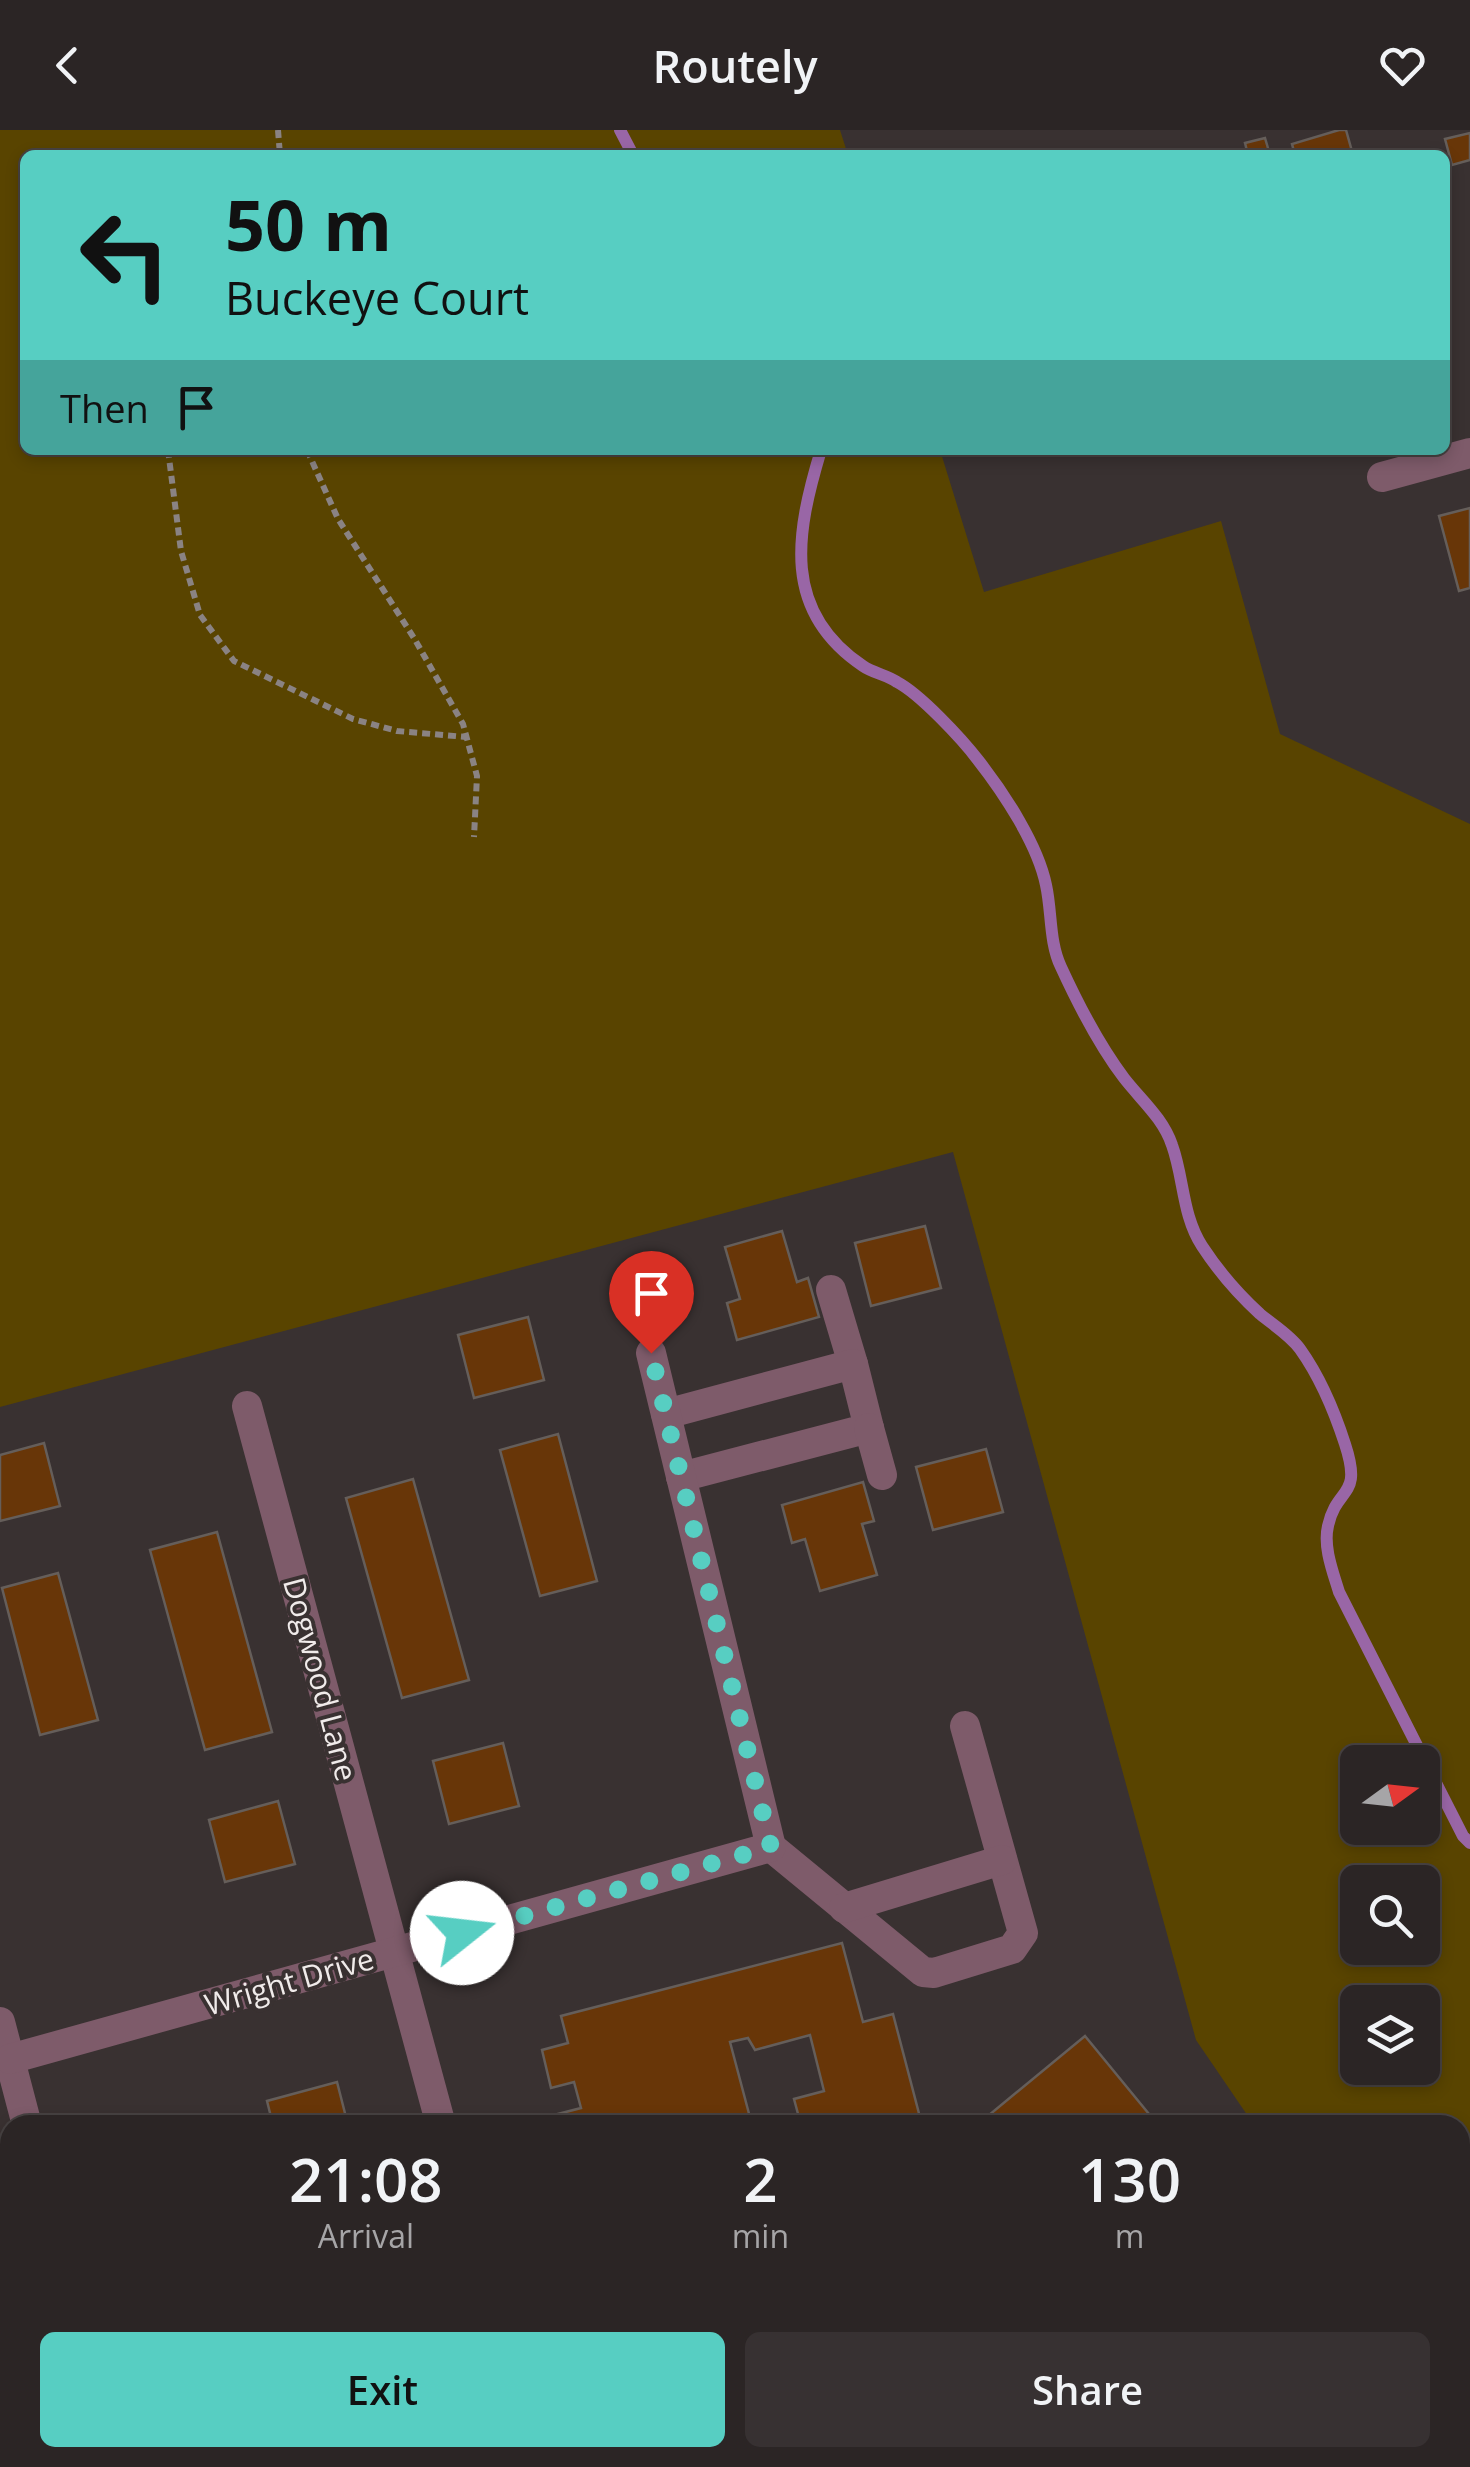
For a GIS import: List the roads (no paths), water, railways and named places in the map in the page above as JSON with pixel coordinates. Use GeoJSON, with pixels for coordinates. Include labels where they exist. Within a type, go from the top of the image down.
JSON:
{"type":"FeatureCollection","features":[{"type":"Feature","properties":{"kind":"street"},"geometry":{"type":"LineString","coordinates":[[1382,477],[1470,454]]}},
{"type":"Feature","properties":{"kind":"street"},"geometry":{"type":"LineString","coordinates":[[831,1290],[882,1475]]}},
{"type":"Feature","properties":{"kind":"street"},"geometry":{"type":"LineString","coordinates":[[651,1353],[771,1847],[924,1972],[934,1973],[1012,1949],[1022,1933],[965,1726]]}},
{"type":"Feature","properties":{"kind":"street"},"geometry":{"type":"LineString","coordinates":[[666,1414],[853,1364]]}},
{"type":"Feature","properties":{"kind":"street","name":"Dogwood Lane"},"geometry":{"type":"LineString","coordinates":[[247,1406],[394,1952]]}},
{"type":"Feature","properties":{"kind":"street"},"geometry":{"type":"LineString","coordinates":[[681,1477],[869,1428]]}},
{"type":"Feature","properties":{"kind":"street"},"geometry":{"type":"LineString","coordinates":[[394,1952],[771,1847]]}},
{"type":"Feature","properties":{"kind":"street"},"geometry":{"type":"LineString","coordinates":[[844,1908],[1002,1860]]}},
{"type":"Feature","properties":{"kind":"street","name":"Wright Drive"},"geometry":{"type":"LineString","coordinates":[[10,2059],[394,1952],[438,2115]]}},
{"type":"Feature","properties":{"kind":"street"},"geometry":{"type":"LineString","coordinates":[[0,2022],[25,2115]]}},
{"type":"Feature","properties":{"kind":"waterway"},"geometry":{"type":"LineString","coordinates":[[620,130],[630,150]]}},
{"type":"Feature","properties":{"kind":"waterway"},"geometry":{"type":"LineString","coordinates":[[820,455],[802,540],[807,595],[818,621],[863,666],[897,682],[929,706],[971,751],[1009,804],[1042,869],[1054,947],[1061,967],[1106,1052],[1168,1135],[1195,1234],[1236,1290],[1296,1344],[1320,1382],[1350,1462],[1350,1483],[1332,1513],[1327,1534],[1329,1559],[1339,1592],[1470,1843]]}}]}
